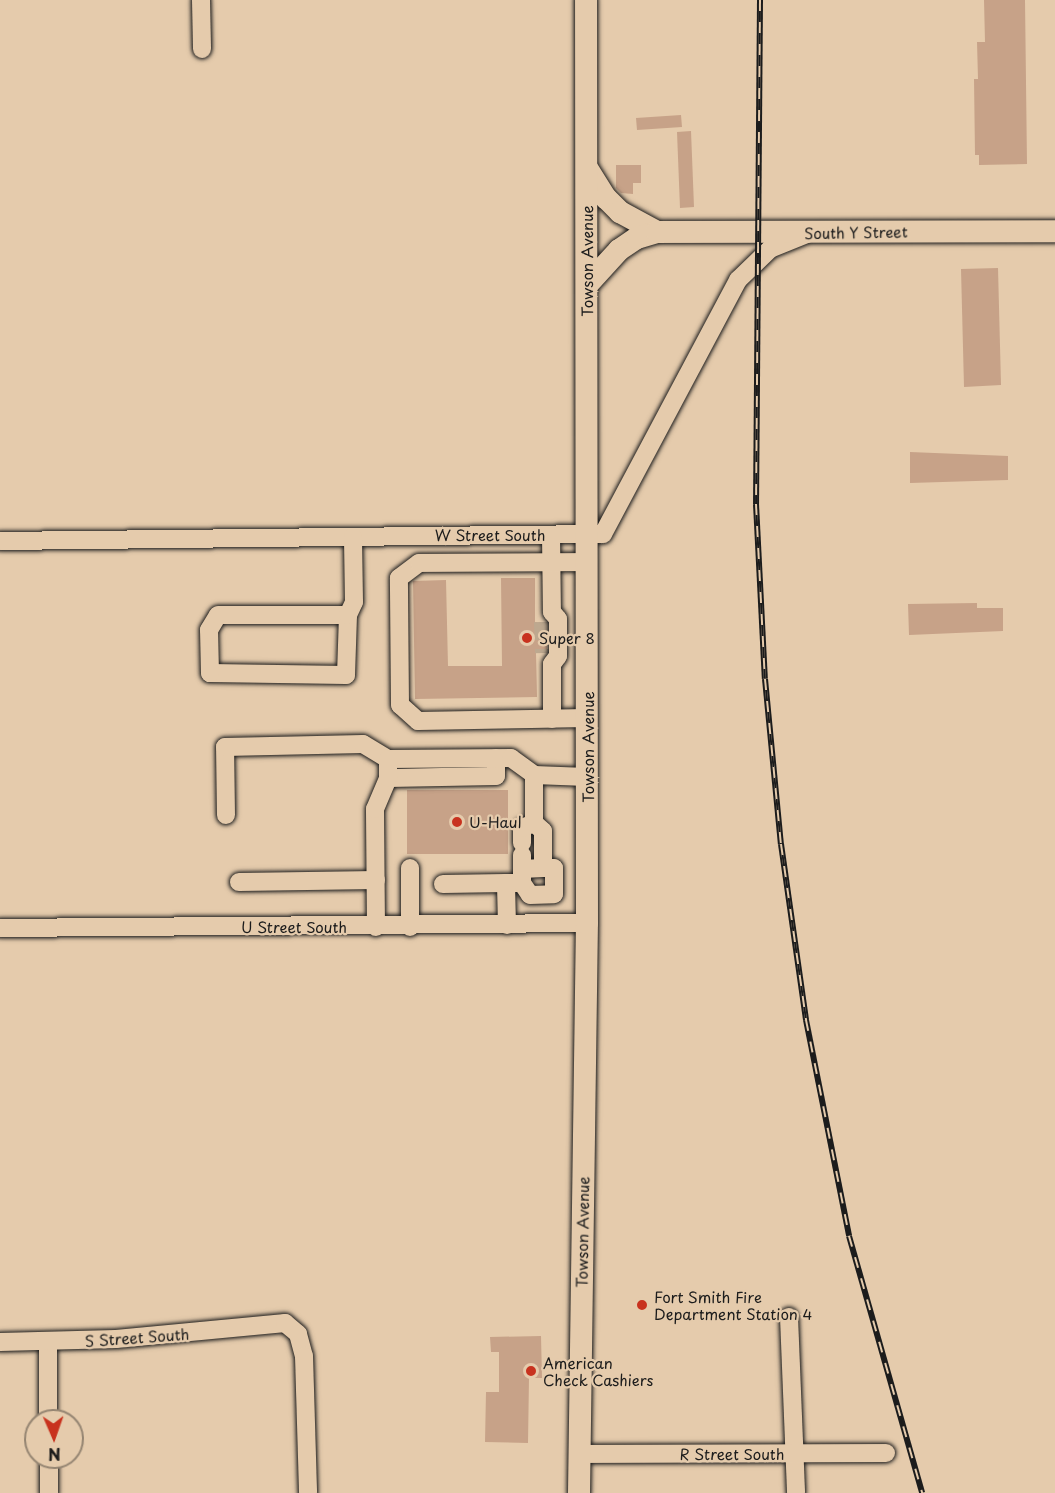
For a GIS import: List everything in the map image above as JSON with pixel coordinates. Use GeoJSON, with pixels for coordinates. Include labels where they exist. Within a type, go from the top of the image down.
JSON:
{"type":"FeatureCollection","features":[{"type":"Feature","properties":{"kind":"main road","name":"Towson Avenue"},"geometry":{"type":"LineString","coordinates":[[579,1493],[587,923],[586,0]]}},
{"type":"Feature","properties":{"kind":"main road"},"geometry":{"type":"LineString","coordinates":[[586,167],[613,205],[657,232]]}},
{"type":"Feature","properties":{"kind":"main road","name":"South Y Street"},"geometry":{"type":"LineString","coordinates":[[587,285],[619,250],[637,238],[657,232],[1055,231]]}},
{"type":"Feature","properties":{"kind":"street"},"geometry":{"type":"LineString","coordinates":[[201,0],[202,49]]}},
{"type":"Feature","properties":{"kind":"street","name":"W Street South"},"geometry":{"type":"LineString","coordinates":[[0,541],[603,534],[738,280],[770,249],[811,232]]}},
{"type":"Feature","properties":{"kind":"street"},"geometry":{"type":"LineString","coordinates":[[551,535],[552,562],[548,617],[558,619],[558,656],[548,659],[552,719]]}},
{"type":"Feature","properties":{"kind":"street"},"geometry":{"type":"LineString","coordinates":[[348,615],[218,615],[209,630],[210,673],[346,675],[348,615],[354,602],[353,537]]}},
{"type":"Feature","properties":{"kind":"street"},"geometry":{"type":"LineString","coordinates":[[587,718],[418,721],[400,705],[399,578],[420,564],[588,562]]}},
{"type":"Feature","properties":{"kind":"street"},"geometry":{"type":"LineString","coordinates":[[226,815],[225,747],[363,744],[388,759],[511,758],[534,775],[587,777]]}},
{"type":"Feature","properties":{"kind":"street"},"geometry":{"type":"LineString","coordinates":[[388,778],[496,776],[496,758]]}},
{"type":"Feature","properties":{"kind":"street"},"geometry":{"type":"LineString","coordinates":[[376,927],[375,809],[388,778],[388,759]]}},
{"type":"Feature","properties":{"kind":"street"},"geometry":{"type":"LineString","coordinates":[[534,775],[534,823],[543,831],[543,868]]}},
{"type":"Feature","properties":{"kind":"street"},"geometry":{"type":"LineString","coordinates":[[507,925],[519,867],[522,828],[534,823]]}},
{"type":"Feature","properties":{"kind":"street"},"geometry":{"type":"LineString","coordinates":[[443,884],[519,867],[554,868],[554,894],[530,895],[519,867]]}},
{"type":"Feature","properties":{"kind":"street"},"geometry":{"type":"LineString","coordinates":[[410,868],[410,927]]}},
{"type":"Feature","properties":{"kind":"street"},"geometry":{"type":"LineString","coordinates":[[239,882],[376,880]]}},
{"type":"Feature","properties":{"kind":"street","name":"U Street South"},"geometry":{"type":"LineString","coordinates":[[0,927],[410,927],[587,923]]}},
{"type":"Feature","properties":{"kind":"street"},"geometry":{"type":"LineString","coordinates":[[789,1317],[796,1493]]}},
{"type":"Feature","properties":{"kind":"street","name":"S Street South"},"geometry":{"type":"LineString","coordinates":[[0,1342],[164,1336],[274,1322],[294,1329],[304,1356],[308,1493]]}},
{"type":"Feature","properties":{"kind":"street"},"geometry":{"type":"LineString","coordinates":[[48,1341],[48,1409]]}},
{"type":"Feature","properties":{"kind":"street","name":"R Street South"},"geometry":{"type":"LineString","coordinates":[[579,1454],[886,1453]]}},
{"type":"Feature","properties":{"kind":"street"},"geometry":{"type":"LineString","coordinates":[[49,1469],[49,1493]]}},
{"type":"Feature","properties":{"kind":"building"},"geometry":{"type":"Polygon","coordinates":[[[984,0],[1025,0],[1027,164],[979,165],[979,155],[975,155],[974,79],[978,79],[977,42],[985,42],[984,0]]]}},
{"type":"Feature","properties":{"kind":"building"},"geometry":{"type":"Polygon","coordinates":[[[681,115],[682,127],[637,130],[636,118],[681,115]]]}},
{"type":"Feature","properties":{"kind":"building"},"geometry":{"type":"Polygon","coordinates":[[[691,131],[694,207],[680,208],[677,132],[691,131]]]}},
{"type":"Feature","properties":{"kind":"building"},"geometry":{"type":"Polygon","coordinates":[[[616,165],[641,165],[641,183],[633,183],[633,194],[621,193],[616,188],[616,165]]]}},
{"type":"Feature","properties":{"kind":"building"},"geometry":{"type":"Polygon","coordinates":[[[998,268],[1001,385],[964,387],[961,269],[998,268]]]}},
{"type":"Feature","properties":{"kind":"building"},"geometry":{"type":"Polygon","coordinates":[[[910,452],[1008,456],[1008,480],[910,483],[910,452]]]}},
{"type":"Feature","properties":{"kind":"building","name":"Super 8"},"geometry":{"type":"Polygon","coordinates":[[[501,578],[535,578],[535,622],[547,623],[547,652],[536,653],[537,697],[415,699],[413,581],[446,580],[448,666],[502,666],[501,578]]]}},
{"type":"Feature","properties":{"kind":"building"},"geometry":{"type":"Polygon","coordinates":[[[977,603],[977,608],[1003,608],[1003,631],[909,635],[908,604],[977,603]]]}},
{"type":"Feature","properties":{"kind":"building","name":"U-Haul"},"geometry":{"type":"Polygon","coordinates":[[[407,790],[508,790],[508,854],[407,854],[407,790]]]}},
{"type":"Feature","properties":{"kind":"building"},"geometry":{"type":"Polygon","coordinates":[[[541,1336],[542,1378],[529,1378],[528,1443],[485,1442],[486,1392],[499,1392],[499,1352],[491,1352],[490,1337],[541,1336]]]}},
{"type":"Feature","properties":{"kind":"tunnel"},"geometry":{"type":"LineString","coordinates":[[543,622],[544,653]]}},
{"type":"Feature","properties":{"kind":"railway"},"geometry":{"type":"LineString","coordinates":[[760,0],[756,504],[765,679],[781,844],[806,1020],[849,1236],[922,1493]]}},
{"type":"Feature","properties":{"kind":"place","name":"Super 8"},"geometry":{"type":"Point","coordinates":[527,638]}},
{"type":"Feature","properties":{"kind":"place","name":"U-Haul"},"geometry":{"type":"Point","coordinates":[457,822]}},
{"type":"Feature","properties":{"kind":"place","name":"Fort Smith Fire Department Station 4"},"geometry":{"type":"Point","coordinates":[642,1305]}},
{"type":"Feature","properties":{"kind":"place","name":"American Check Cashiers"},"geometry":{"type":"Point","coordinates":[531,1371]}}]}
